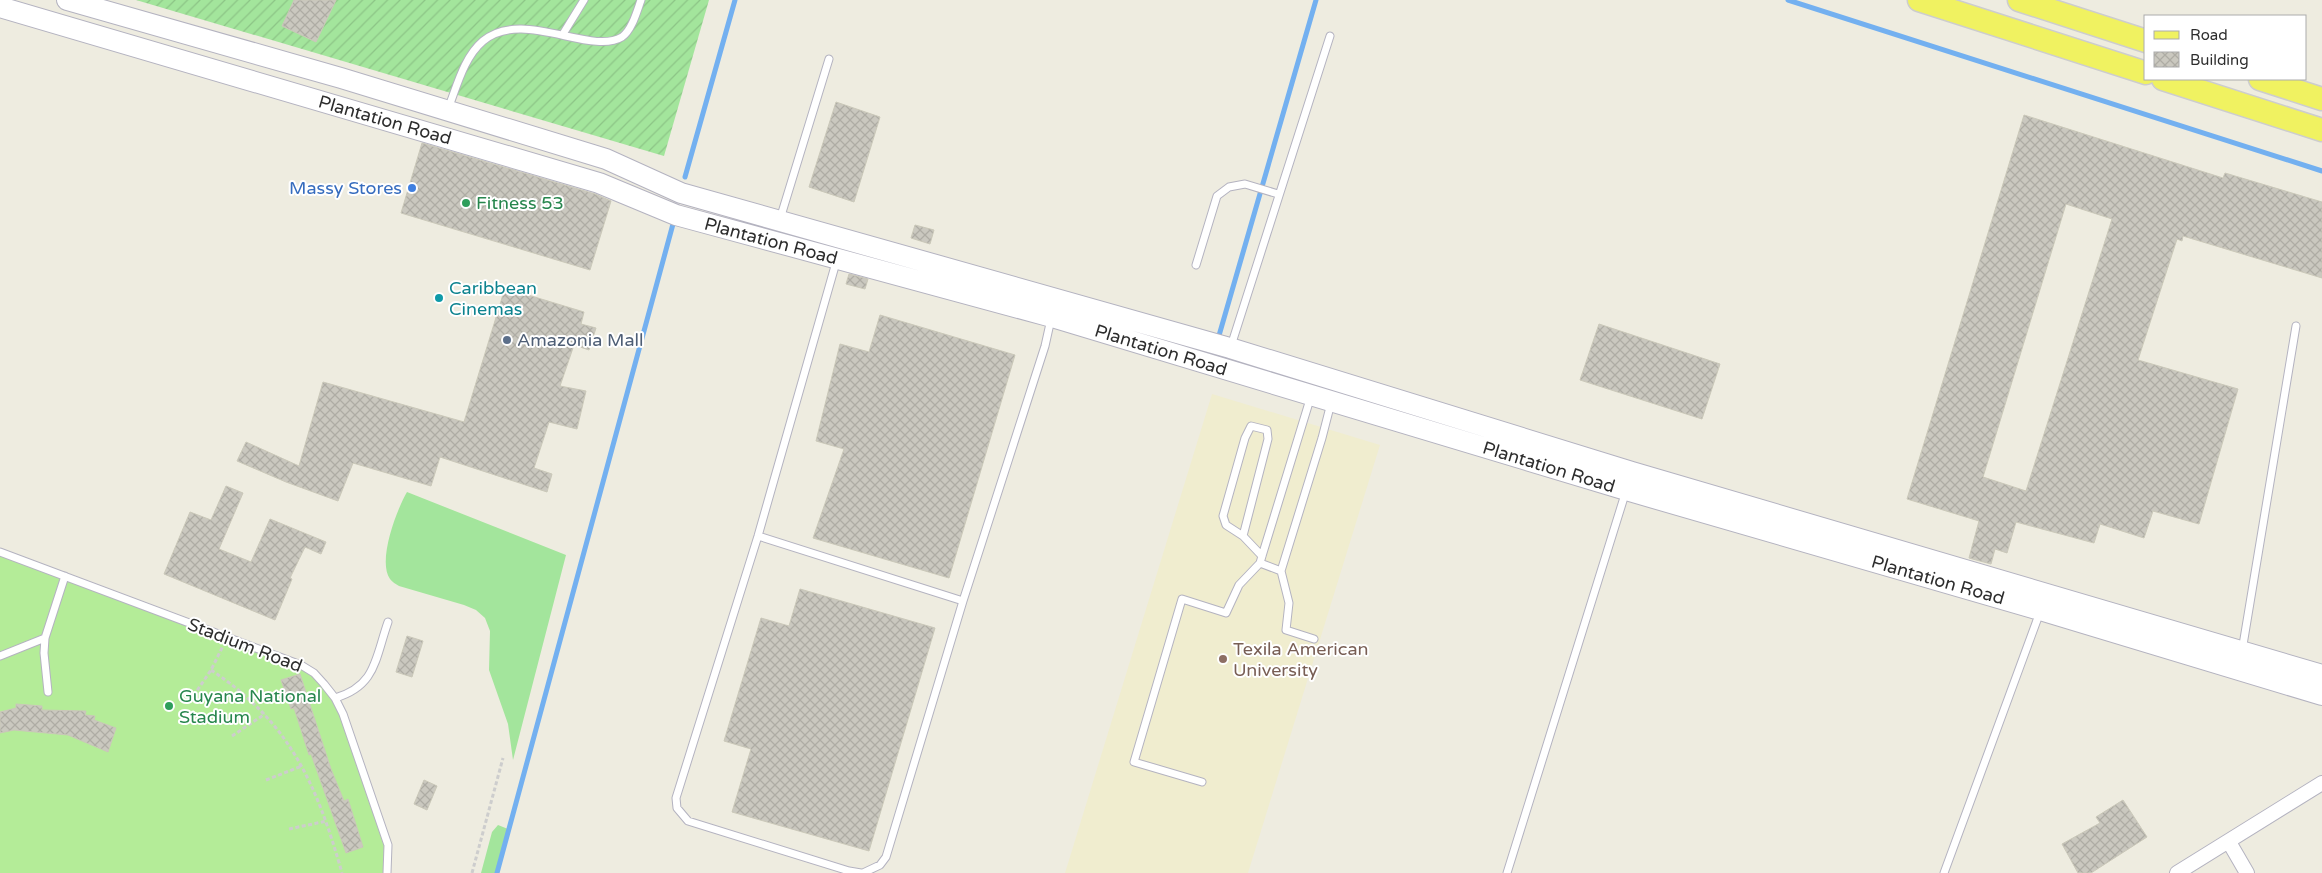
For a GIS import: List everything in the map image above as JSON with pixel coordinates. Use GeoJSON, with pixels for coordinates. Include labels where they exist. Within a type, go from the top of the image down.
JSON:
{"type":"FeatureCollection","features":[{"type":"Feature","properties":{"kind":"main road"},"geometry":{"type":"LineString","coordinates":[[1919,0],[2144,72]]}},
{"type":"Feature","properties":{"kind":"main road"},"geometry":{"type":"LineString","coordinates":[[2019,0],[2144,40]]}},
{"type":"Feature","properties":{"kind":"main road"},"geometry":{"type":"LineString","coordinates":[[2166,80],[2322,130]]}},
{"type":"Feature","properties":{"kind":"main road"},"geometry":{"type":"LineString","coordinates":[[2265,112],[2267,81],[2322,99]]}},
{"type":"Feature","properties":{"kind":"street","name":"Plantation Road"},"geometry":{"type":"LineString","coordinates":[[67,0],[341,78],[446,112],[606,159],[681,193],[779,219],[1054,307],[1629,481],[2240,661],[2322,695]]}},
{"type":"Feature","properties":{"kind":"street","name":"Plantation Road"},"geometry":{"type":"LineString","coordinates":[[0,7],[599,183],[676,215],[837,259],[1230,348],[1314,386]]}},
{"type":"Feature","properties":{"kind":"street","name":"Plantation Road"},"geometry":{"type":"LineString","coordinates":[[2240,661],[2322,675]]}},
{"type":"Feature","properties":{"kind":"street"},"geometry":{"type":"LineString","coordinates":[[2177,873],[2322,783]]}},
{"type":"Feature","properties":{"kind":"street"},"geometry":{"type":"LineString","coordinates":[[2229,842],[2247,873]]}},
{"type":"Feature","properties":{"kind":"lane"},"geometry":{"type":"LineString","coordinates":[[563,34],[584,0]]}},
{"type":"Feature","properties":{"kind":"lane"},"geometry":{"type":"LineString","coordinates":[[446,112],[467,62],[484,40],[496,33],[509,30],[532,30],[590,40],[608,40],[622,37],[632,24],[642,0]]}},
{"type":"Feature","properties":{"kind":"lane"},"geometry":{"type":"LineString","coordinates":[[1230,348],[1330,36]]}},
{"type":"Feature","properties":{"kind":"lane"},"geometry":{"type":"LineString","coordinates":[[779,219],[829,59]]}},
{"type":"Feature","properties":{"kind":"lane"},"geometry":{"type":"LineString","coordinates":[[1196,265],[1217,196],[1229,187],[1245,184],[1278,194]]}},
{"type":"Feature","properties":{"kind":"lane"},"geometry":{"type":"LineString","coordinates":[[837,259],[758,536],[678,789],[677,808],[688,821],[849,871],[862,873],[880,865],[886,856],[963,601],[1045,346],[1054,307]]}},
{"type":"Feature","properties":{"kind":"lane"},"geometry":{"type":"LineString","coordinates":[[2240,661],[2296,326]]}},
{"type":"Feature","properties":{"kind":"lane"},"geometry":{"type":"LineString","coordinates":[[1202,782],[1134,762],[1182,600],[1226,613],[1238,585],[1261,560],[1314,386]]}},
{"type":"Feature","properties":{"kind":"lane"},"geometry":{"type":"LineString","coordinates":[[1314,639],[1286,630],[1289,603],[1280,572],[1322,438],[1334,392]]}},
{"type":"Feature","properties":{"kind":"lane"},"geometry":{"type":"LineString","coordinates":[[1243,536],[1268,439],[1267,430],[1251,426],[1245,438],[1223,516],[1226,525],[1243,536],[1261,560],[1280,572]]}},
{"type":"Feature","properties":{"kind":"lane"},"geometry":{"type":"LineString","coordinates":[[1507,873],[1629,481]]}},
{"type":"Feature","properties":{"kind":"lane"},"geometry":{"type":"LineString","coordinates":[[758,536],[963,601]]}},
{"type":"Feature","properties":{"kind":"lane","name":"Stadium Road"},"geometry":{"type":"LineString","coordinates":[[0,552],[301,665],[314,673],[335,698],[362,764],[388,845],[387,873]]}},
{"type":"Feature","properties":{"kind":"lane"},"geometry":{"type":"LineString","coordinates":[[48,692],[44,638],[65,576]]}},
{"type":"Feature","properties":{"kind":"lane"},"geometry":{"type":"LineString","coordinates":[[1944,873],[2044,602]]}},
{"type":"Feature","properties":{"kind":"lane"},"geometry":{"type":"LineString","coordinates":[[335,698],[351,693],[366,680],[388,622]]}},
{"type":"Feature","properties":{"kind":"lane"},"geometry":{"type":"LineString","coordinates":[[0,656],[44,638]]}},
{"type":"Feature","properties":{"kind":"path"},"geometry":{"type":"LineString","coordinates":[[190,701],[211,670],[228,638]]}},
{"type":"Feature","properties":{"kind":"path"},"geometry":{"type":"LineString","coordinates":[[211,670],[232,684],[265,714],[284,736],[302,766],[327,821],[341,872]]}},
{"type":"Feature","properties":{"kind":"path"},"geometry":{"type":"LineString","coordinates":[[232,736],[265,714]]}},
{"type":"Feature","properties":{"kind":"path"},"geometry":{"type":"LineString","coordinates":[[472,873],[503,758]]}},
{"type":"Feature","properties":{"kind":"path"},"geometry":{"type":"LineString","coordinates":[[266,780],[302,766]]}},
{"type":"Feature","properties":{"kind":"path"},"geometry":{"type":"LineString","coordinates":[[289,829],[327,821]]}},
{"type":"Feature","properties":{"kind":"shaded area","name":"Texila American University"},"geometry":{"type":"Polygon","coordinates":[[[1212,394],[1380,445],[1248,873],[1065,873],[1212,394]]]}},
{"type":"Feature","properties":{"kind":"green space"},"geometry":{"type":"Polygon","coordinates":[[[136,0],[709,0],[664,156],[136,0]]]}},
{"type":"Feature","properties":{"kind":"green space"},"geometry":{"type":"Polygon","coordinates":[[[407,492],[566,555],[513,760],[508,724],[489,670],[490,631],[485,618],[476,610],[464,605],[399,586],[391,580],[387,571],[387,548],[390,535],[398,510],[407,492]]]}},
{"type":"Feature","properties":{"kind":"green space","name":"Guyana National Stadium"},"geometry":{"type":"Polygon","coordinates":[[[0,552],[301,665],[335,698],[388,845],[387,873],[0,873],[0,552]]]}},
{"type":"Feature","properties":{"kind":"green space"},"geometry":{"type":"Polygon","coordinates":[[[498,825],[508,829],[508,836],[498,873],[481,873],[492,832],[498,825]]]}},
{"type":"Feature","properties":{"kind":"building"},"geometry":{"type":"Polygon","coordinates":[[[294,0],[336,0],[316,42],[282,26],[294,0]]]}},
{"type":"Feature","properties":{"kind":"building"},"geometry":{"type":"Polygon","coordinates":[[[836,102],[880,117],[854,202],[809,187],[836,102]]]}},
{"type":"Feature","properties":{"kind":"building"},"geometry":{"type":"Polygon","coordinates":[[[2024,115],[2223,178],[2225,173],[2322,202],[2322,278],[2183,236],[2182,241],[2177,239],[2138,360],[2238,389],[2199,524],[2153,511],[2144,538],[2100,524],[2094,543],[2016,522],[2007,553],[1995,549],[1991,564],[1969,558],[1979,521],[1907,499],[2024,115]],[[2066,204],[1983,477],[2026,491],[2112,219],[2066,204]]]}},
{"type":"Feature","properties":{"kind":"building"},"geometry":{"type":"Polygon","coordinates":[[[422,143],[595,194],[611,201],[590,270],[401,213],[422,143]]]}},
{"type":"Feature","properties":{"kind":"building"},"geometry":{"type":"Polygon","coordinates":[[[915,225],[934,230],[930,244],[911,238],[915,225]]]}},
{"type":"Feature","properties":{"kind":"building"},"geometry":{"type":"Polygon","coordinates":[[[849,274],[868,279],[865,289],[846,284],[849,274]]]}},
{"type":"Feature","properties":{"kind":"building"},"geometry":{"type":"Polygon","coordinates":[[[505,288],[584,312],[581,324],[596,328],[589,350],[574,345],[560,386],[586,391],[577,429],[549,422],[534,468],[552,474],[547,492],[440,457],[431,486],[353,463],[338,501],[237,461],[246,442],[299,466],[323,382],[464,422],[505,288]]]}},
{"type":"Feature","properties":{"kind":"building"},"geometry":{"type":"Polygon","coordinates":[[[880,315],[1015,355],[949,578],[813,538],[844,449],[816,441],[840,344],[869,352],[880,315]]]}},
{"type":"Feature","properties":{"kind":"building"},"geometry":{"type":"Polygon","coordinates":[[[1599,324],[1720,364],[1702,419],[1580,380],[1599,324]]]}},
{"type":"Feature","properties":{"kind":"building"},"geometry":{"type":"Polygon","coordinates":[[[226,486],[243,493],[219,549],[251,562],[270,519],[326,542],[321,554],[305,547],[290,578],[292,579],[275,620],[164,574],[190,512],[211,520],[226,486]]]}},
{"type":"Feature","properties":{"kind":"building"},"geometry":{"type":"Polygon","coordinates":[[[800,589],[935,628],[869,851],[732,812],[751,749],[724,741],[761,618],[789,626],[800,589]]]}},
{"type":"Feature","properties":{"kind":"building"},"geometry":{"type":"Polygon","coordinates":[[[407,636],[423,641],[412,677],[396,672],[407,636]]]}},
{"type":"Feature","properties":{"kind":"building"},"geometry":{"type":"Polygon","coordinates":[[[300,674],[331,769],[344,801],[348,799],[363,847],[346,853],[311,754],[309,755],[294,708],[291,709],[281,680],[300,674]]]}},
{"type":"Feature","properties":{"kind":"building"},"geometry":{"type":"Polygon","coordinates":[[[16,704],[42,706],[42,710],[86,711],[85,715],[95,716],[94,720],[116,728],[108,752],[68,735],[14,730],[0,733],[0,712],[16,708],[16,704]]]}},
{"type":"Feature","properties":{"kind":"building"},"geometry":{"type":"Polygon","coordinates":[[[424,780],[437,786],[427,810],[414,804],[424,780]]]}},
{"type":"Feature","properties":{"kind":"building"},"geometry":{"type":"Polygon","coordinates":[[[2123,800],[2147,837],[2091,873],[2078,873],[2062,844],[2100,823],[2096,817],[2123,800]]]}},
{"type":"Feature","properties":{"kind":"waterway"},"geometry":{"type":"LineString","coordinates":[[685,177],[735,0]]}},
{"type":"Feature","properties":{"kind":"waterway"},"geometry":{"type":"LineString","coordinates":[[1218,339],[1316,0]]}},
{"type":"Feature","properties":{"kind":"waterway"},"geometry":{"type":"LineString","coordinates":[[1788,0],[2322,171]]}},
{"type":"Feature","properties":{"kind":"waterway"},"geometry":{"type":"LineString","coordinates":[[497,873],[673,224]]}},
{"type":"Feature","properties":{"kind":"place","name":"Massy Stores"},"geometry":{"type":"Point","coordinates":[412,188]}},
{"type":"Feature","properties":{"kind":"place","name":"Fitness 53"},"geometry":{"type":"Point","coordinates":[466,203]}},
{"type":"Feature","properties":{"kind":"place","name":"Caribbean Cinemas"},"geometry":{"type":"Point","coordinates":[439,298]}},
{"type":"Feature","properties":{"kind":"place","name":"Amazonia Mall"},"geometry":{"type":"Point","coordinates":[507,340]}},
{"type":"Feature","properties":{"kind":"place","name":"Texila American University"},"geometry":{"type":"Point","coordinates":[1223,659]}},
{"type":"Feature","properties":{"kind":"place","name":"Guyana National Stadium"},"geometry":{"type":"Point","coordinates":[169,706]}}]}
